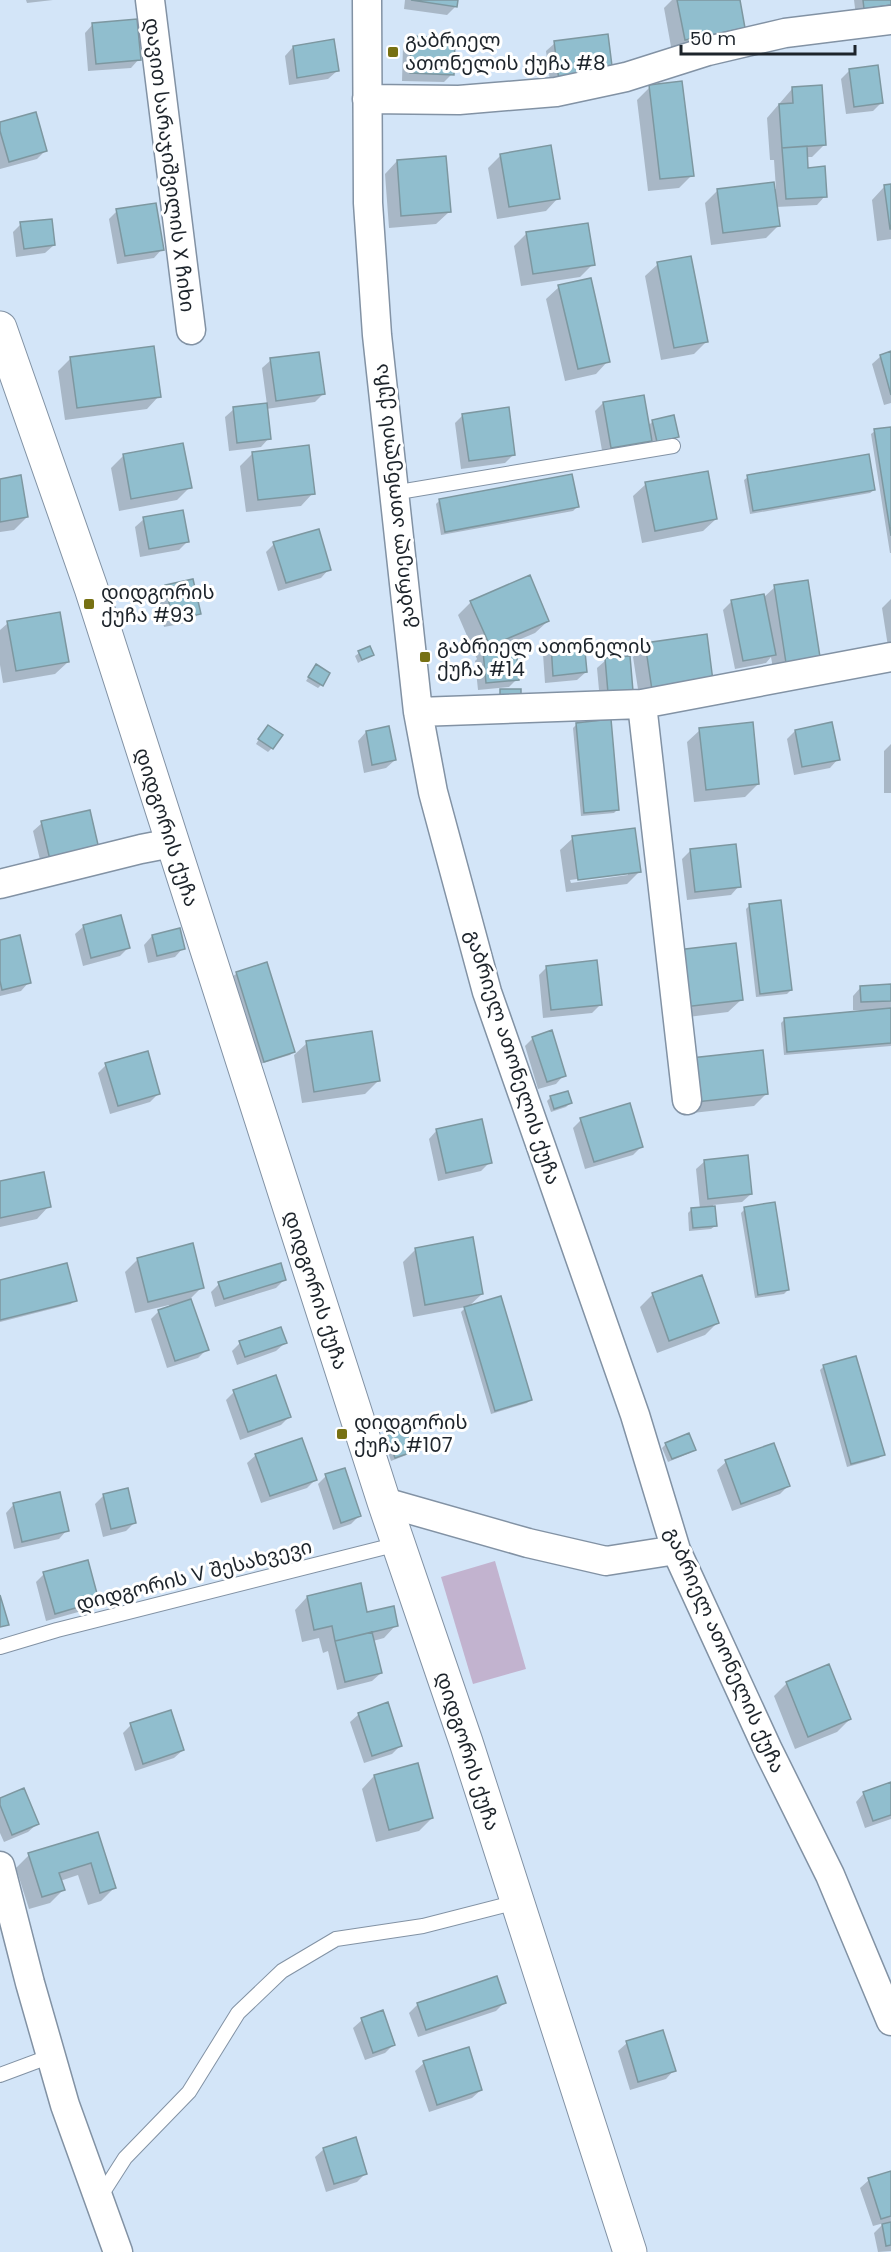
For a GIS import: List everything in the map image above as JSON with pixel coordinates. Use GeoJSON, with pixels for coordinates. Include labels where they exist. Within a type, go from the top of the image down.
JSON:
{"type":"FeatureCollection","features":[{"type":"Feature","properties":{"kind":"street","name":"დავით სარაჯიშვილის X ჩიხი"},"geometry":{"type":"LineString","coordinates":[[150,0],[190,330]]}},
{"type":"Feature","properties":{"kind":"street","name":"გაბრიელ ათონელის ქუჩა"},"geometry":{"type":"LineString","coordinates":[[367,0],[368,202],[377,335],[418,712],[433,792],[487,992],[635,1415],[676,1550],[768,1750],[830,1875],[891,2021]]}},
{"type":"Feature","properties":{"kind":"street"},"geometry":{"type":"LineString","coordinates":[[367,99],[459,99],[556,92],[626,76],[708,51],[785,33],[891,20]]}},
{"type":"Feature","properties":{"kind":"street","name":"დიდგორის ქუჩა"},"geometry":{"type":"LineString","coordinates":[[0,328],[8,381],[90,588],[384,1502],[630,2252]]}},
{"type":"Feature","properties":{"kind":"street"},"geometry":{"type":"LineString","coordinates":[[418,712],[642,704],[891,657]]}},
{"type":"Feature","properties":{"kind":"street"},"geometry":{"type":"LineString","coordinates":[[642,704],[687,1100]]}},
{"type":"Feature","properties":{"kind":"street"},"geometry":{"type":"LineString","coordinates":[[0,884],[172,843]]}},
{"type":"Feature","properties":{"kind":"street"},"geometry":{"type":"LineString","coordinates":[[384,1502],[528,1543],[606,1561],[676,1550]]}},
{"type":"Feature","properties":{"kind":"street"},"geometry":{"type":"LineString","coordinates":[[0,1866],[30,1983],[65,2104],[118,2252]]}},
{"type":"Feature","properties":{"kind":"lane"},"geometry":{"type":"LineString","coordinates":[[393,493],[673,446]]}},
{"type":"Feature","properties":{"kind":"lane","name":"დიდგორის V შესახვევი"},"geometry":{"type":"LineString","coordinates":[[0,1647],[57,1630],[398,1544]]}},
{"type":"Feature","properties":{"kind":"lane"},"geometry":{"type":"LineString","coordinates":[[100,2198],[125,2158],[189,2092],[238,2013],[282,1971],[336,1939],[423,1926],[517,1902]]}},
{"type":"Feature","properties":{"kind":"lane"},"geometry":{"type":"LineString","coordinates":[[0,2075],[51,2056]]}},
{"type":"Feature","properties":{"kind":"shaded area"},"geometry":{"type":"Polygon","coordinates":[[[495,1561],[526,1669],[473,1684],[441,1577],[495,1561]]]}},
{"type":"Feature","properties":{"kind":"building"},"geometry":{"type":"Polygon","coordinates":[[[411,0],[458,0],[457,7],[411,0]]]}},
{"type":"Feature","properties":{"kind":"building"},"geometry":{"type":"Polygon","coordinates":[[[677,0],[740,0],[745,28],[685,40],[677,0]]]}},
{"type":"Feature","properties":{"kind":"building"},"geometry":{"type":"Polygon","coordinates":[[[863,0],[891,0],[891,5],[864,9],[863,0]]]}},
{"type":"Feature","properties":{"kind":"building"},"geometry":{"type":"Polygon","coordinates":[[[137,19],[141,60],[96,64],[92,23],[137,19]]]}},
{"type":"Feature","properties":{"kind":"building"},"geometry":{"type":"Polygon","coordinates":[[[608,34],[613,74],[559,81],[554,41],[608,34]]]}},
{"type":"Feature","properties":{"kind":"building"},"geometry":{"type":"Polygon","coordinates":[[[411,36],[455,38],[454,75],[410,73],[411,36]]]}},
{"type":"Feature","properties":{"kind":"building"},"geometry":{"type":"Polygon","coordinates":[[[334,39],[339,71],[297,78],[293,46],[334,39]]]}},
{"type":"Feature","properties":{"kind":"building"},"geometry":{"type":"Polygon","coordinates":[[[878,65],[883,103],[854,107],[849,69],[878,65]]]}},
{"type":"Feature","properties":{"kind":"building"},"geometry":{"type":"Polygon","coordinates":[[[682,81],[694,176],[660,179],[649,85],[682,81]]]}},
{"type":"Feature","properties":{"kind":"building"},"geometry":{"type":"Polygon","coordinates":[[[822,85],[826,145],[782,148],[779,104],[793,103],[792,87],[822,85]]]}},
{"type":"Feature","properties":{"kind":"building"},"geometry":{"type":"Polygon","coordinates":[[[36,112],[47,151],[9,162],[0,131],[0,122],[36,112]]]}},
{"type":"Feature","properties":{"kind":"building"},"geometry":{"type":"Polygon","coordinates":[[[551,145],[560,199],[509,207],[500,154],[551,145]]]}},
{"type":"Feature","properties":{"kind":"building"},"geometry":{"type":"Polygon","coordinates":[[[807,146],[808,168],[825,166],[827,197],[786,199],[782,148],[807,146]]]}},
{"type":"Feature","properties":{"kind":"building"},"geometry":{"type":"Polygon","coordinates":[[[446,156],[451,212],[401,216],[397,160],[446,156]]]}},
{"type":"Feature","properties":{"kind":"building"},"geometry":{"type":"Polygon","coordinates":[[[774,182],[780,226],[723,233],[717,189],[774,182]]]}},
{"type":"Feature","properties":{"kind":"building"},"geometry":{"type":"Polygon","coordinates":[[[891,184],[891,229],[890,229],[884,185],[891,184]]]}},
{"type":"Feature","properties":{"kind":"building"},"geometry":{"type":"Polygon","coordinates":[[[156,203],[164,250],[125,256],[116,209],[156,203]]]}},
{"type":"Feature","properties":{"kind":"building"},"geometry":{"type":"Polygon","coordinates":[[[52,219],[55,245],[24,249],[20,222],[52,219]]]}},
{"type":"Feature","properties":{"kind":"building"},"geometry":{"type":"Polygon","coordinates":[[[588,223],[595,265],[533,274],[526,232],[588,223]]]}},
{"type":"Feature","properties":{"kind":"building"},"geometry":{"type":"Polygon","coordinates":[[[691,256],[708,342],[674,348],[657,262],[691,256]]]}},
{"type":"Feature","properties":{"kind":"building"},"geometry":{"type":"Polygon","coordinates":[[[591,278],[610,362],[578,369],[558,285],[591,278]]]}},
{"type":"Feature","properties":{"kind":"building"},"geometry":{"type":"Polygon","coordinates":[[[154,346],[161,397],[77,408],[70,357],[154,346]]]}},
{"type":"Feature","properties":{"kind":"building"},"geometry":{"type":"Polygon","coordinates":[[[891,351],[891,395],[880,355],[891,351]]]}},
{"type":"Feature","properties":{"kind":"building"},"geometry":{"type":"Polygon","coordinates":[[[319,352],[325,394],[276,401],[270,358],[319,352]]]}},
{"type":"Feature","properties":{"kind":"building"},"geometry":{"type":"Polygon","coordinates":[[[644,395],[652,441],[611,448],[603,402],[644,395]]]}},
{"type":"Feature","properties":{"kind":"building"},"geometry":{"type":"Polygon","coordinates":[[[267,403],[271,439],[237,443],[233,407],[267,403]]]}},
{"type":"Feature","properties":{"kind":"building"},"geometry":{"type":"Polygon","coordinates":[[[509,407],[515,455],[469,461],[462,414],[509,407]]]}},
{"type":"Feature","properties":{"kind":"building"},"geometry":{"type":"Polygon","coordinates":[[[674,415],[679,437],[657,442],[652,420],[674,415]]]}},
{"type":"Feature","properties":{"kind":"building"},"geometry":{"type":"Polygon","coordinates":[[[891,427],[891,536],[874,429],[891,427]]]}},
{"type":"Feature","properties":{"kind":"building"},"geometry":{"type":"Polygon","coordinates":[[[183,443],[192,488],[131,499],[123,454],[183,443]]]}},
{"type":"Feature","properties":{"kind":"building"},"geometry":{"type":"Polygon","coordinates":[[[309,445],[315,494],[258,500],[252,452],[309,445]]]}},
{"type":"Feature","properties":{"kind":"building"},"geometry":{"type":"Polygon","coordinates":[[[869,454],[875,490],[753,511],[747,475],[869,454]]]}},
{"type":"Feature","properties":{"kind":"building"},"geometry":{"type":"Polygon","coordinates":[[[708,471],[717,519],[655,531],[645,482],[708,471]]]}},
{"type":"Feature","properties":{"kind":"building"},"geometry":{"type":"Polygon","coordinates":[[[572,474],[579,507],[445,532],[439,499],[572,474]]]}},
{"type":"Feature","properties":{"kind":"building"},"geometry":{"type":"Polygon","coordinates":[[[21,475],[28,517],[0,522],[0,479],[21,475]]]}},
{"type":"Feature","properties":{"kind":"building"},"geometry":{"type":"Polygon","coordinates":[[[183,510],[189,542],[149,549],[143,517],[183,510]]]}},
{"type":"Feature","properties":{"kind":"building"},"geometry":{"type":"Polygon","coordinates":[[[319,529],[331,570],[286,583],[273,542],[319,529]]]}},
{"type":"Feature","properties":{"kind":"building"},"geometry":{"type":"Polygon","coordinates":[[[530,575],[549,621],[490,646],[470,601],[530,575]]]}},
{"type":"Feature","properties":{"kind":"building"},"geometry":{"type":"Polygon","coordinates":[[[193,579],[201,614],[173,620],[165,585],[193,579]]]}},
{"type":"Feature","properties":{"kind":"building"},"geometry":{"type":"Polygon","coordinates":[[[808,580],[820,657],[786,663],[774,585],[808,580]]]}},
{"type":"Feature","properties":{"kind":"building"},"geometry":{"type":"Polygon","coordinates":[[[764,594],[776,655],[743,661],[731,600],[764,594]]]}},
{"type":"Feature","properties":{"kind":"building"},"geometry":{"type":"Polygon","coordinates":[[[60,612],[69,662],[16,671],[7,621],[60,612]]]}},
{"type":"Feature","properties":{"kind":"building"},"geometry":{"type":"Polygon","coordinates":[[[707,634],[713,681],[652,690],[645,643],[707,634]]]}},
{"type":"Feature","properties":{"kind":"building"},"geometry":{"type":"Polygon","coordinates":[[[584,641],[587,672],[553,676],[551,644],[584,641]]]}},
{"type":"Feature","properties":{"kind":"building"},"geometry":{"type":"Polygon","coordinates":[[[370,646],[374,655],[362,660],[358,651],[370,646]]]}},
{"type":"Feature","properties":{"kind":"building"},"geometry":{"type":"Polygon","coordinates":[[[516,648],[519,680],[486,683],[483,651],[516,648]]]}},
{"type":"Feature","properties":{"kind":"building"},"geometry":{"type":"Polygon","coordinates":[[[630,656],[633,691],[608,693],[605,658],[630,656]]]}},
{"type":"Feature","properties":{"kind":"building"},"geometry":{"type":"Polygon","coordinates":[[[316,664],[330,673],[323,686],[308,677],[316,664]]]}},
{"type":"Feature","properties":{"kind":"building"},"geometry":{"type":"Polygon","coordinates":[[[500,689],[521,689],[521,699],[500,699],[500,689]]]}},
{"type":"Feature","properties":{"kind":"building"},"geometry":{"type":"Polygon","coordinates":[[[611,719],[619,810],[584,813],[576,723],[611,719]]]}},
{"type":"Feature","properties":{"kind":"building"},"geometry":{"type":"Polygon","coordinates":[[[753,722],[759,784],[706,790],[699,728],[753,722]]]}},
{"type":"Feature","properties":{"kind":"building"},"geometry":{"type":"Polygon","coordinates":[[[832,722],[840,760],[802,767],[795,730],[832,722]]]}},
{"type":"Feature","properties":{"kind":"building"},"geometry":{"type":"Polygon","coordinates":[[[268,725],[283,735],[273,749],[258,739],[268,725]]]}},
{"type":"Feature","properties":{"kind":"building"},"geometry":{"type":"Polygon","coordinates":[[[389,726],[396,760],[372,765],[366,731],[389,726]]]}},
{"type":"Feature","properties":{"kind":"building"},"geometry":{"type":"Polygon","coordinates":[[[90,810],[99,849],[50,860],[41,821],[90,810]]]}},
{"type":"Feature","properties":{"kind":"building"},"geometry":{"type":"Polygon","coordinates":[[[635,828],[641,872],[578,880],[572,836],[635,828]]]}},
{"type":"Feature","properties":{"kind":"building"},"geometry":{"type":"Polygon","coordinates":[[[736,844],[741,887],[695,892],[690,849],[736,844]]]}},
{"type":"Feature","properties":{"kind":"building"},"geometry":{"type":"Polygon","coordinates":[[[781,900],[792,990],[760,994],[749,904],[781,900]]]}},
{"type":"Feature","properties":{"kind":"building"},"geometry":{"type":"Polygon","coordinates":[[[121,915],[130,948],[91,958],[83,925],[121,915]]]}},
{"type":"Feature","properties":{"kind":"building"},"geometry":{"type":"Polygon","coordinates":[[[180,928],[185,949],[157,956],[152,935],[180,928]]]}},
{"type":"Feature","properties":{"kind":"building"},"geometry":{"type":"Polygon","coordinates":[[[20,935],[31,983],[2,990],[0,940],[20,935]]]}},
{"type":"Feature","properties":{"kind":"building"},"geometry":{"type":"Polygon","coordinates":[[[736,943],[743,1000],[684,1007],[677,950],[736,943]]]}},
{"type":"Feature","properties":{"kind":"building"},"geometry":{"type":"Polygon","coordinates":[[[597,960],[602,1005],[551,1010],[546,966],[597,960]]]}},
{"type":"Feature","properties":{"kind":"building"},"geometry":{"type":"Polygon","coordinates":[[[267,962],[295,1052],[264,1062],[236,972],[267,962]]]}},
{"type":"Feature","properties":{"kind":"building"},"geometry":{"type":"Polygon","coordinates":[[[891,984],[891,1001],[861,1002],[860,986],[891,984]]]}},
{"type":"Feature","properties":{"kind":"building"},"geometry":{"type":"Polygon","coordinates":[[[891,1008],[891,1043],[787,1052],[784,1018],[891,1008]]]}},
{"type":"Feature","properties":{"kind":"building"},"geometry":{"type":"Polygon","coordinates":[[[552,1030],[566,1076],[547,1082],[532,1037],[552,1030]]]}},
{"type":"Feature","properties":{"kind":"building"},"geometry":{"type":"Polygon","coordinates":[[[372,1031],[380,1081],[314,1092],[306,1041],[372,1031]]]}},
{"type":"Feature","properties":{"kind":"building"},"geometry":{"type":"Polygon","coordinates":[[[763,1050],[768,1094],[696,1102],[691,1058],[763,1050]]]}},
{"type":"Feature","properties":{"kind":"building"},"geometry":{"type":"Polygon","coordinates":[[[148,1051],[160,1094],[118,1106],[105,1063],[148,1051]]]}},
{"type":"Feature","properties":{"kind":"building"},"geometry":{"type":"Polygon","coordinates":[[[568,1091],[572,1103],[554,1109],[550,1096],[568,1091]]]}},
{"type":"Feature","properties":{"kind":"building"},"geometry":{"type":"Polygon","coordinates":[[[630,1103],[643,1147],[594,1162],[580,1118],[630,1103]]]}},
{"type":"Feature","properties":{"kind":"building"},"geometry":{"type":"Polygon","coordinates":[[[482,1119],[492,1163],[446,1173],[436,1129],[482,1119]]]}},
{"type":"Feature","properties":{"kind":"building"},"geometry":{"type":"Polygon","coordinates":[[[748,1155],[752,1194],[708,1199],[704,1160],[748,1155]]]}},
{"type":"Feature","properties":{"kind":"building"},"geometry":{"type":"Polygon","coordinates":[[[44,1172],[51,1207],[0,1218],[0,1181],[44,1172]]]}},
{"type":"Feature","properties":{"kind":"building"},"geometry":{"type":"Polygon","coordinates":[[[775,1202],[789,1290],[758,1295],[744,1207],[775,1202]]]}},
{"type":"Feature","properties":{"kind":"building"},"geometry":{"type":"Polygon","coordinates":[[[715,1206],[717,1226],[693,1228],[691,1208],[715,1206]]]}},
{"type":"Feature","properties":{"kind":"building"},"geometry":{"type":"Polygon","coordinates":[[[473,1237],[483,1294],[425,1305],[415,1248],[473,1237]]]}},
{"type":"Feature","properties":{"kind":"building"},"geometry":{"type":"Polygon","coordinates":[[[193,1243],[204,1288],[148,1302],[137,1258],[193,1243]]]}},
{"type":"Feature","properties":{"kind":"building"},"geometry":{"type":"Polygon","coordinates":[[[67,1263],[77,1301],[0,1320],[0,1280],[67,1263]]]}},
{"type":"Feature","properties":{"kind":"building"},"geometry":{"type":"Polygon","coordinates":[[[281,1263],[286,1280],[224,1299],[218,1282],[281,1263]]]}},
{"type":"Feature","properties":{"kind":"building"},"geometry":{"type":"Polygon","coordinates":[[[702,1275],[719,1323],[669,1341],[652,1293],[702,1275]]]}},
{"type":"Feature","properties":{"kind":"building"},"geometry":{"type":"Polygon","coordinates":[[[501,1296],[532,1400],[495,1411],[464,1307],[501,1296]]]}},
{"type":"Feature","properties":{"kind":"building"},"geometry":{"type":"Polygon","coordinates":[[[191,1299],[209,1350],[175,1361],[158,1310],[191,1299]]]}},
{"type":"Feature","properties":{"kind":"building"},"geometry":{"type":"Polygon","coordinates":[[[281,1327],[287,1343],[245,1357],[239,1341],[281,1327]]]}},
{"type":"Feature","properties":{"kind":"building"},"geometry":{"type":"Polygon","coordinates":[[[856,1356],[885,1455],[851,1464],[823,1365],[856,1356]]]}},
{"type":"Feature","properties":{"kind":"building"},"geometry":{"type":"Polygon","coordinates":[[[276,1375],[291,1417],[248,1432],[233,1390],[276,1375]]]}},
{"type":"Feature","properties":{"kind":"building"},"geometry":{"type":"Polygon","coordinates":[[[407,1429],[415,1451],[395,1458],[387,1435],[407,1429]]]}},
{"type":"Feature","properties":{"kind":"building"},"geometry":{"type":"Polygon","coordinates":[[[689,1433],[696,1450],[672,1459],[665,1443],[689,1433]]]}},
{"type":"Feature","properties":{"kind":"building"},"geometry":{"type":"Polygon","coordinates":[[[302,1438],[317,1480],[270,1496],[255,1454],[302,1438]]]}},
{"type":"Feature","properties":{"kind":"building"},"geometry":{"type":"Polygon","coordinates":[[[774,1443],[790,1486],[741,1504],[725,1460],[774,1443]]]}},
{"type":"Feature","properties":{"kind":"building"},"geometry":{"type":"Polygon","coordinates":[[[345,1468],[361,1516],[341,1523],[325,1474],[345,1468]]]}},
{"type":"Feature","properties":{"kind":"building"},"geometry":{"type":"Polygon","coordinates":[[[128,1488],[136,1523],[111,1529],[103,1494],[128,1488]]]}},
{"type":"Feature","properties":{"kind":"building"},"geometry":{"type":"Polygon","coordinates":[[[60,1492],[69,1531],[22,1542],[13,1503],[60,1492]]]}},
{"type":"Feature","properties":{"kind":"building"},"geometry":{"type":"Polygon","coordinates":[[[88,1560],[99,1601],[55,1614],[43,1572],[88,1560]]]}},
{"type":"Feature","properties":{"kind":"building"},"geometry":{"type":"Polygon","coordinates":[[[361,1583],[367,1612],[394,1606],[398,1626],[335,1641],[332,1626],[314,1630],[307,1596],[361,1583]]]}},
{"type":"Feature","properties":{"kind":"building"},"geometry":{"type":"Polygon","coordinates":[[[0,1595],[9,1625],[0,1627],[0,1595]]]}},
{"type":"Feature","properties":{"kind":"building"},"geometry":{"type":"Polygon","coordinates":[[[372,1632],[382,1673],[345,1682],[335,1641],[372,1632]]]}},
{"type":"Feature","properties":{"kind":"building"},"geometry":{"type":"Polygon","coordinates":[[[829,1664],[851,1719],[808,1737],[786,1682],[829,1664]]]}},
{"type":"Feature","properties":{"kind":"building"},"geometry":{"type":"Polygon","coordinates":[[[388,1702],[402,1746],[372,1756],[358,1713],[388,1702]]]}},
{"type":"Feature","properties":{"kind":"building"},"geometry":{"type":"Polygon","coordinates":[[[171,1710],[184,1750],[143,1764],[130,1723],[171,1710]]]}},
{"type":"Feature","properties":{"kind":"building"},"geometry":{"type":"Polygon","coordinates":[[[418,1763],[433,1818],[389,1830],[374,1775],[418,1763]]]}},
{"type":"Feature","properties":{"kind":"building"},"geometry":{"type":"Polygon","coordinates":[[[891,1782],[891,1815],[873,1821],[863,1792],[891,1782]]]}},
{"type":"Feature","properties":{"kind":"building"},"geometry":{"type":"Polygon","coordinates":[[[24,1788],[39,1824],[12,1835],[0,1805],[0,1798],[24,1788]]]}},
{"type":"Feature","properties":{"kind":"building"},"geometry":{"type":"Polygon","coordinates":[[[98,1832],[116,1888],[100,1893],[91,1863],[59,1873],[65,1890],[42,1897],[28,1853],[98,1832]]]}},
{"type":"Feature","properties":{"kind":"building"},"geometry":{"type":"Polygon","coordinates":[[[497,1976],[506,2003],[426,2030],[417,2003],[497,1976]]]}},
{"type":"Feature","properties":{"kind":"building"},"geometry":{"type":"Polygon","coordinates":[[[383,2010],[395,2045],[373,2053],[361,2018],[383,2010]]]}},
{"type":"Feature","properties":{"kind":"building"},"geometry":{"type":"Polygon","coordinates":[[[663,2030],[676,2071],[638,2082],[626,2041],[663,2030]]]}},
{"type":"Feature","properties":{"kind":"building"},"geometry":{"type":"Polygon","coordinates":[[[469,2047],[482,2090],[437,2105],[423,2061],[469,2047]]]}},
{"type":"Feature","properties":{"kind":"building"},"geometry":{"type":"Polygon","coordinates":[[[356,2137],[367,2174],[334,2184],[323,2148],[356,2137]]]}},
{"type":"Feature","properties":{"kind":"building"},"geometry":{"type":"Polygon","coordinates":[[[891,2171],[891,2216],[881,2219],[868,2178],[891,2171]]]}},
{"type":"Feature","properties":{"kind":"building"},"geometry":{"type":"Polygon","coordinates":[[[891,2222],[891,2245],[886,2246],[882,2224],[891,2222]]]}},
{"type":"Feature","properties":{"kind":"place","name":"გაბრიელ ათონელის ქუჩა #8"},"geometry":{"type":"Point","coordinates":[393,52]}},
{"type":"Feature","properties":{"kind":"place","name":"დიდგორის ქუჩა #93"},"geometry":{"type":"Point","coordinates":[89,604]}},
{"type":"Feature","properties":{"kind":"place","name":"გაბრიელ ათონელის ქუჩა #14"},"geometry":{"type":"Point","coordinates":[425,657]}},
{"type":"Feature","properties":{"kind":"place","name":"დიდგორის ქუჩა #107"},"geometry":{"type":"Point","coordinates":[342,1434]}}]}
